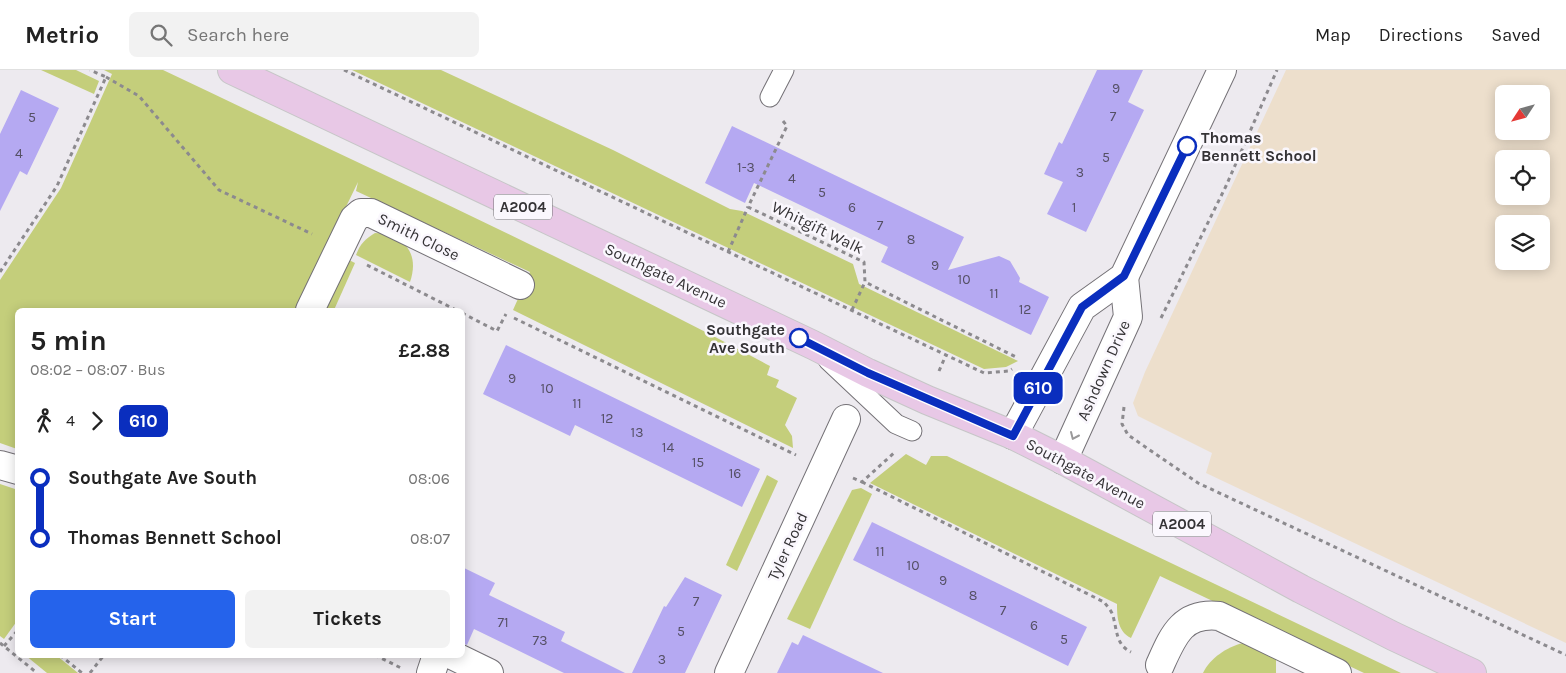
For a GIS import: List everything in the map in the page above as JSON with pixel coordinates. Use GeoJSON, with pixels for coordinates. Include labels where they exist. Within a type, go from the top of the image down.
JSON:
{"type":"FeatureCollection","features":[{"type":"Feature","properties":{"kind":"main road","name":"Southgate Avenue"},"geometry":{"type":"LineString","coordinates":[[232,70],[813,345],[864,382],[1013,436],[1063,460],[1301,589],[1392,636],[1472,673]]}},
{"type":"Feature","properties":{"kind":"street"},"geometry":{"type":"LineString","coordinates":[[1013,436],[1082,307],[1124,276],[1222,70]]}},
{"type":"Feature","properties":{"kind":"street","name":"Smith Close"},"geometry":{"type":"LineString","coordinates":[[311,308],[354,219],[361,213],[371,213],[520,285]]}},
{"type":"Feature","properties":{"kind":"street","name":"Ashdown Drive"},"geometry":{"type":"LineString","coordinates":[[1063,460],[1128,317],[1124,276]]}},
{"type":"Feature","properties":{"kind":"street","name":"Tyler Road"},"geometry":{"type":"LineString","coordinates":[[729,673],[846,419]]}},
{"type":"Feature","properties":{"kind":"street"},"geometry":{"type":"LineString","coordinates":[[0,465],[15,469]]}},
{"type":"Feature","properties":{"kind":"street"},"geometry":{"type":"LineString","coordinates":[[1160,665],[1174,634],[1184,624],[1205,614],[1219,616],[1301,665],[1336,673]]}},
{"type":"Feature","properties":{"kind":"street"},"geometry":{"type":"LineString","coordinates":[[420,672],[435,658]]}},
{"type":"Feature","properties":{"kind":"street"},"geometry":{"type":"LineString","coordinates":[[458,658],[489,673]]}},
{"type":"Feature","properties":{"kind":"lane"},"geometry":{"type":"LineString","coordinates":[[770,97],[784,70]]}},
{"type":"Feature","properties":{"kind":"lane"},"geometry":{"type":"LineString","coordinates":[[846,419],[864,382],[896,424],[912,431]]}},
{"type":"Feature","properties":{"kind":"path"},"geometry":{"type":"LineString","coordinates":[[90,70],[139,96],[219,190],[340,248],[362,263],[452,308]]}},
{"type":"Feature","properties":{"kind":"path"},"geometry":{"type":"LineString","coordinates":[[344,70],[984,373],[1009,371],[1025,361],[1034,350],[1052,360]]}},
{"type":"Feature","properties":{"kind":"path"},"geometry":{"type":"LineString","coordinates":[[1157,325],[1226,186],[1277,70]]}},
{"type":"Feature","properties":{"kind":"path"},"geometry":{"type":"LineString","coordinates":[[0,272],[56,186],[106,77]]}},
{"type":"Feature","properties":{"kind":"path","name":"Whitgift Walk"},"geometry":{"type":"LineString","coordinates":[[770,97],[786,126],[748,207],[864,262],[865,282]]}},
{"type":"Feature","properties":{"kind":"path"},"geometry":{"type":"LineString","coordinates":[[728,252],[748,207]]}},
{"type":"Feature","properties":{"kind":"path"},"geometry":{"type":"LineString","coordinates":[[852,310],[865,282],[1025,361]]}},
{"type":"Feature","properties":{"kind":"path"},"geometry":{"type":"LineString","coordinates":[[465,315],[497,331],[506,313],[823,467],[862,482],[1104,602],[1113,614],[1117,636],[1124,648],[1160,665]]}},
{"type":"Feature","properties":{"kind":"path"},"geometry":{"type":"LineString","coordinates":[[1125,403],[1122,424],[1128,435],[1198,483],[1566,654]]}},
{"type":"Feature","properties":{"kind":"path"},"geometry":{"type":"LineString","coordinates":[[862,482],[900,447]]}},
{"type":"Feature","properties":{"kind":"path"},"geometry":{"type":"LineString","coordinates":[[4,646],[15,633]]}},
{"type":"Feature","properties":{"kind":"path"},"geometry":{"type":"LineString","coordinates":[[0,643],[15,655]]}},
{"type":"Feature","properties":{"kind":"path"},"geometry":{"type":"LineString","coordinates":[[19,658],[37,673]]}},
{"type":"Feature","properties":{"kind":"path"},"geometry":{"type":"LineString","coordinates":[[64,658],[82,673]]}},
{"type":"Feature","properties":{"kind":"path"},"geometry":{"type":"LineString","coordinates":[[90,673],[102,658]]}},
{"type":"Feature","properties":{"kind":"path"},"geometry":{"type":"LineString","coordinates":[[383,658],[420,672]]}},
{"type":"Feature","properties":{"kind":"shaded area"},"geometry":{"type":"Polygon","coordinates":[[[1286,70],[1566,70],[1566,643],[1206,473],[1212,453],[1138,416],[1133,403],[1145,372],[1286,70]]]}},
{"type":"Feature","properties":{"kind":"green space"},"geometry":{"type":"Polygon","coordinates":[[[41,70],[76,70],[99,81],[94,94],[41,70]]]}},
{"type":"Feature","properties":{"kind":"green space"},"geometry":{"type":"Polygon","coordinates":[[[104,70],[163,70],[544,251],[770,366],[767,375],[779,380],[776,387],[797,398],[785,425],[792,436],[793,448],[513,310],[530,272],[356,191],[358,182],[297,308],[15,308],[15,448],[0,443],[0,280],[61,188],[112,74],[104,70]]]}},
{"type":"Feature","properties":{"kind":"green space"},"geometry":{"type":"Polygon","coordinates":[[[352,70],[441,70],[613,150],[730,209],[742,211],[853,264],[859,284],[1018,361],[1006,367],[984,369],[352,70]]]}},
{"type":"Feature","properties":{"kind":"green space"},"geometry":{"type":"Polygon","coordinates":[[[375,233],[394,237],[407,247],[413,262],[410,282],[356,255],[363,242],[375,233]]]}},
{"type":"Feature","properties":{"kind":"green space"},"geometry":{"type":"Polygon","coordinates":[[[347,259],[355,263],[335,308],[325,308],[347,259]]]}},
{"type":"Feature","properties":{"kind":"green space"},"geometry":{"type":"Polygon","coordinates":[[[906,454],[926,465],[931,456],[947,456],[1401,673],[1364,673],[1160,576],[1131,638],[1121,628],[1117,604],[870,483],[906,454]]]}},
{"type":"Feature","properties":{"kind":"green space"},"geometry":{"type":"Polygon","coordinates":[[[767,475],[778,481],[737,571],[726,565],[767,475]]]}},
{"type":"Feature","properties":{"kind":"green space"},"geometry":{"type":"Polygon","coordinates":[[[0,484],[15,489],[15,624],[4,639],[0,636],[0,484]]]}},
{"type":"Feature","properties":{"kind":"green space"},"geometry":{"type":"Polygon","coordinates":[[[861,488],[872,494],[810,629],[787,619],[852,490],[861,488]]]}},
{"type":"Feature","properties":{"kind":"green space"},"geometry":{"type":"Polygon","coordinates":[[[1243,643],[1255,643],[1276,657],[1276,673],[1203,673],[1220,654],[1231,647],[1243,643]]]}},
{"type":"Feature","properties":{"kind":"green space"},"geometry":{"type":"Polygon","coordinates":[[[29,658],[60,658],[78,673],[47,673],[29,658]]]}},
{"type":"Feature","properties":{"kind":"building"},"geometry":{"type":"Polygon","coordinates":[[[1097,70],[1143,70],[1128,102],[1144,110],[1086,232],[1047,214],[1063,182],[1044,174],[1059,142],[1062,144],[1097,70]]]}},
{"type":"Feature","properties":{"kind":"building"},"geometry":{"type":"Polygon","coordinates":[[[21,90],[59,108],[27,175],[20,171],[0,211],[0,134],[21,90]]]}},
{"type":"Feature","properties":{"kind":"building"},"geometry":{"type":"Polygon","coordinates":[[[732,126],[964,237],[948,270],[999,256],[1010,261],[1020,278],[1019,282],[1049,297],[1031,335],[881,262],[888,247],[754,183],[745,203],[705,183],[732,126]]]}},
{"type":"Feature","properties":{"kind":"building"},"geometry":{"type":"Polygon","coordinates":[[[506,345],[760,469],[742,507],[575,425],[570,436],[483,394],[506,345]]]}},
{"type":"Feature","properties":{"kind":"building"},"geometry":{"type":"Polygon","coordinates":[[[872,522],[1087,627],[1068,666],[853,560],[872,522]]]}},
{"type":"Feature","properties":{"kind":"building"},"geometry":{"type":"Polygon","coordinates":[[[465,568],[495,583],[489,595],[565,632],[561,641],[625,673],[564,673],[474,629],[467,645],[465,644],[465,568]]]}},
{"type":"Feature","properties":{"kind":"building"},"geometry":{"type":"Polygon","coordinates":[[[685,577],[722,595],[685,673],[632,673],[664,606],[666,607],[685,577]]]}},
{"type":"Feature","properties":{"kind":"building"},"geometry":{"type":"Polygon","coordinates":[[[803,635],[883,673],[777,673],[792,642],[798,645],[803,635]]]}},
{"type":"Feature","properties":{"kind":"bus line","name":"610"},"geometry":{"type":"LineString","coordinates":[[799,338],[868,373],[1013,436],[1082,307],[1124,276],[1187,146]]}},
{"type":"Feature","properties":{"kind":"place","name":"Thomas Bennett School"},"geometry":{"type":"Point","coordinates":[1187,146]}},
{"type":"Feature","properties":{"kind":"place","name":"Southgate Ave South"},"geometry":{"type":"Point","coordinates":[799,338]}}]}
